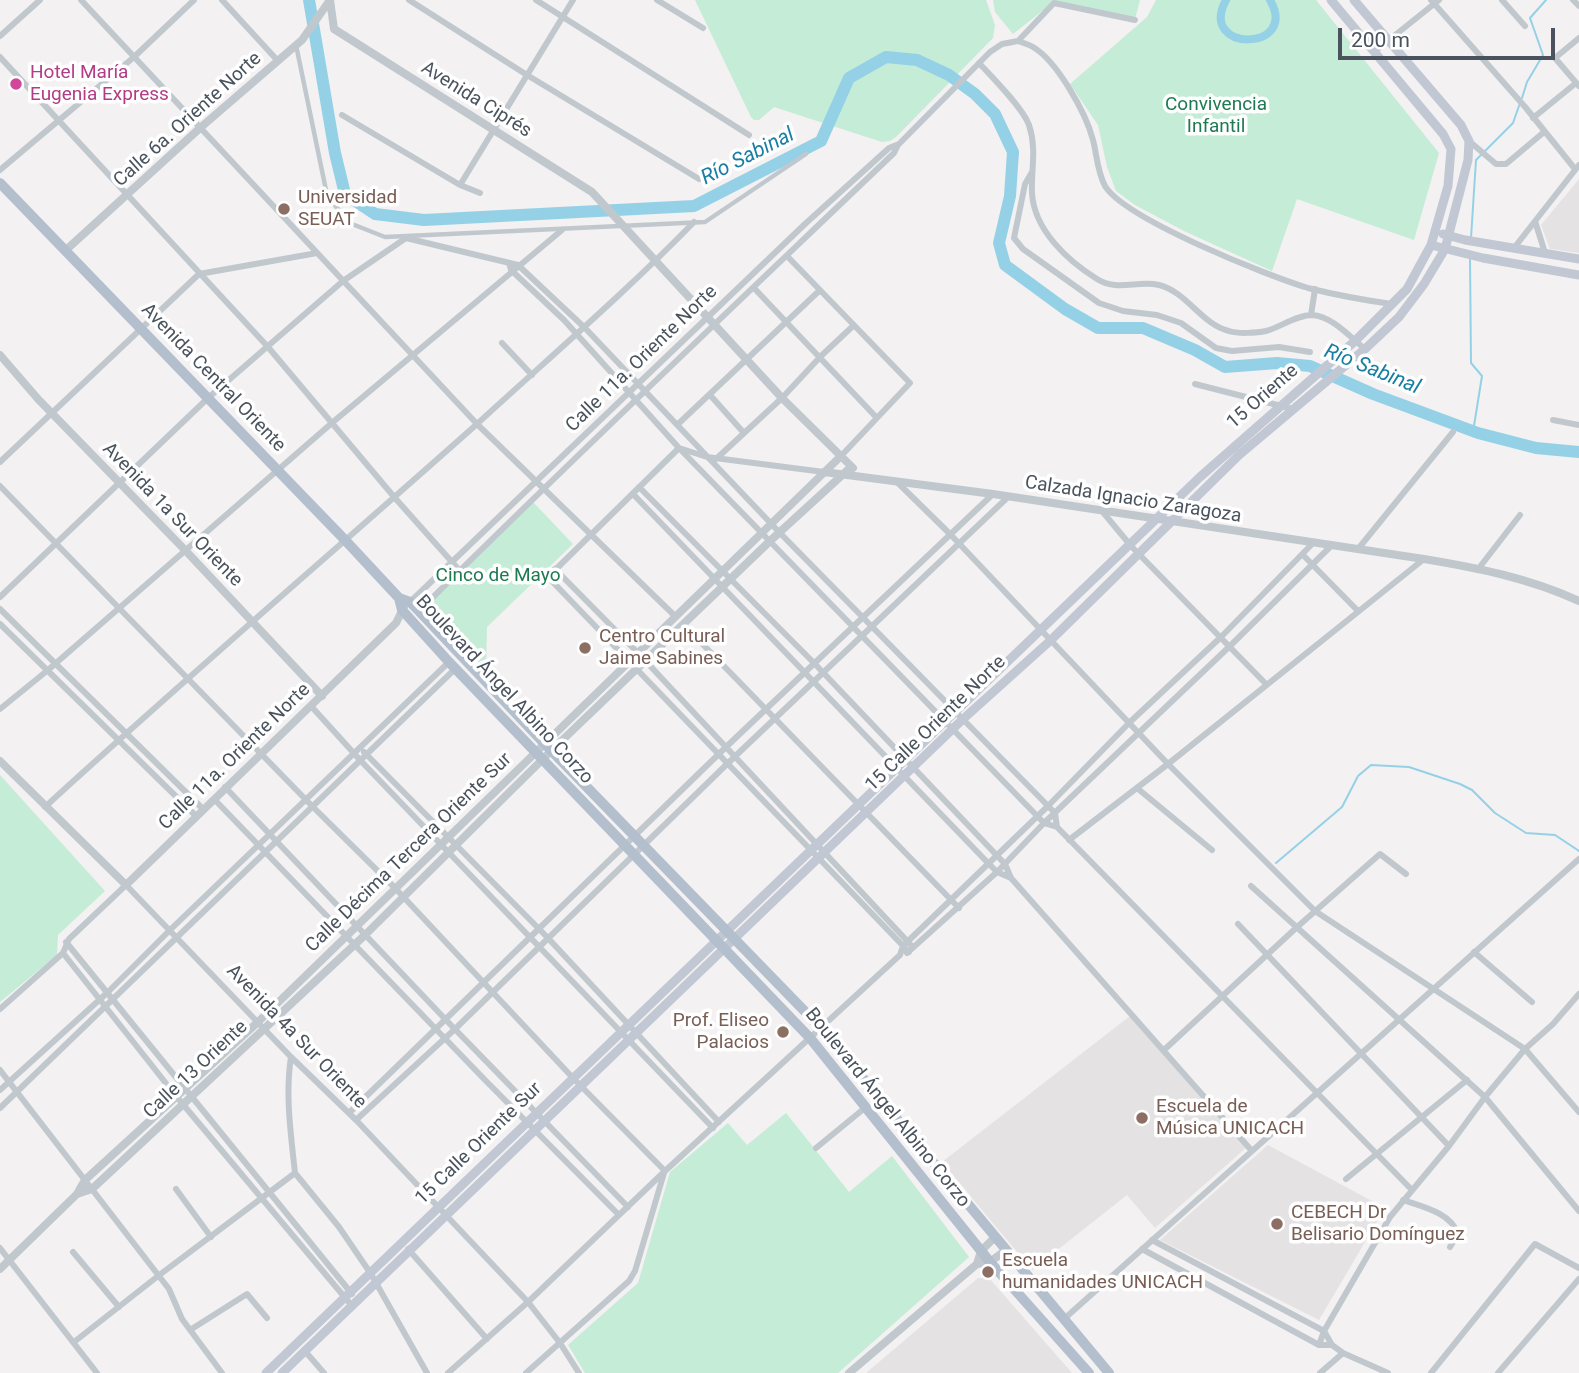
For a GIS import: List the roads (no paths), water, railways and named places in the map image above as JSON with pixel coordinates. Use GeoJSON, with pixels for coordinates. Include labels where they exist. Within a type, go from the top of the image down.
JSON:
{"type":"FeatureCollection","features":[{"type":"Feature","properties":{"kind":"main road"},"geometry":{"type":"LineString","coordinates":[[1331,0],[1443,134],[1451,149],[1448,186],[1436,232],[1465,240],[1579,259]]}},
{"type":"Feature","properties":{"kind":"main road"},"geometry":{"type":"LineString","coordinates":[[1354,0],[1461,125],[1473,144],[1448,236]]}},
{"type":"Feature","properties":{"kind":"main road","name":"Avenida Central Oriente"},"geometry":{"type":"LineString","coordinates":[[0,183],[399,598]]}},
{"type":"Feature","properties":{"kind":"main road","name":"15 Oriente"},"geometry":{"type":"LineString","coordinates":[[1157,520],[1200,477],[1394,304],[1407,289],[1436,232]]}},
{"type":"Feature","properties":{"kind":"main road","name":"15 Oriente"},"geometry":{"type":"LineString","coordinates":[[1168,522],[1238,455],[1365,349],[1399,317],[1424,285],[1446,249],[1448,236]]}},
{"type":"Feature","properties":{"kind":"main road"},"geometry":{"type":"LineString","coordinates":[[1431,245],[1483,258],[1579,275]]}},
{"type":"Feature","properties":{"kind":"main road","name":"15 Calle Oriente Norte"},"geometry":{"type":"LineString","coordinates":[[819,852],[858,806],[1157,520]]}},
{"type":"Feature","properties":{"kind":"main road","name":"15 Calle Oriente Norte"},"geometry":{"type":"LineString","coordinates":[[721,945],[819,852],[866,814],[962,720],[1051,640],[1168,522]]}},
{"type":"Feature","properties":{"kind":"main road","name":"Boulevard Ángel Albino Corzo"},"geometry":{"type":"LineString","coordinates":[[399,598],[410,602],[419,611],[634,855],[810,1038],[990,1262],[1089,1373]]}},
{"type":"Feature","properties":{"kind":"main road","name":"Boulevard Ángel Albino Corzo"},"geometry":{"type":"LineString","coordinates":[[399,598],[402,610],[453,665],[640,841],[821,1028],[1109,1373]]}},
{"type":"Feature","properties":{"kind":"main road","name":"15 Calle Oriente Sur"},"geometry":{"type":"LineString","coordinates":[[266,1373],[351,1299],[375,1284],[446,1217],[573,1078],[625,1027],[721,945]]}},
{"type":"Feature","properties":{"kind":"main road","name":"15 Calle Oriente Sur"},"geometry":{"type":"LineString","coordinates":[[540,1116],[581,1087],[721,945]]}},
{"type":"Feature","properties":{"kind":"main road","name":"15 Calle Oriente Sur"},"geometry":{"type":"LineString","coordinates":[[282,1373],[306,1352],[371,1274],[438,1207],[530,1126]]}},
{"type":"Feature","properties":{"kind":"street"},"geometry":{"type":"LineString","coordinates":[[0,36],[40,0]]}},
{"type":"Feature","properties":{"kind":"street"},"geometry":{"type":"LineString","coordinates":[[81,0],[477,424],[677,617]]}},
{"type":"Feature","properties":{"kind":"street"},"geometry":{"type":"LineString","coordinates":[[0,170],[134,57],[194,0]]}},
{"type":"Feature","properties":{"kind":"street"},"geometry":{"type":"LineString","coordinates":[[222,0],[278,61]]}},
{"type":"Feature","properties":{"kind":"street","name":"Calle 6a. Oriente Norte"},"geometry":{"type":"LineString","coordinates":[[66,250],[305,37],[330,0]]}},
{"type":"Feature","properties":{"kind":"street","name":"Avenida Ciprés"},"geometry":{"type":"LineString","coordinates":[[330,0],[334,29],[594,195],[782,398],[862,478]]}},
{"type":"Feature","properties":{"kind":"street"},"geometry":{"type":"LineString","coordinates":[[409,0],[699,179]]}},
{"type":"Feature","properties":{"kind":"street"},"geometry":{"type":"LineString","coordinates":[[536,0],[750,135]]}},
{"type":"Feature","properties":{"kind":"street"},"geometry":{"type":"LineString","coordinates":[[460,185],[573,0]]}},
{"type":"Feature","properties":{"kind":"street"},"geometry":{"type":"LineString","coordinates":[[657,0],[702,28]]}},
{"type":"Feature","properties":{"kind":"street"},"geometry":{"type":"LineString","coordinates":[[1502,0],[1525,26]]}},
{"type":"Feature","properties":{"kind":"street"},"geometry":{"type":"LineString","coordinates":[[1573,0],[1579,6]]}},
{"type":"Feature","properties":{"kind":"street"},"geometry":{"type":"LineString","coordinates":[[1374,52],[1435,1],[1544,132],[1577,167],[1514,248]]}},
{"type":"Feature","properties":{"kind":"street"},"geometry":{"type":"LineString","coordinates":[[1135,20],[1062,2],[1054,3],[1018,41],[1034,48],[1049,62],[1078,104],[1093,140],[1098,170],[1106,187],[1118,200],[1139,215],[1216,253],[1315,289],[1343,297],[1394,304]]}},
{"type":"Feature","properties":{"kind":"street"},"geometry":{"type":"LineString","coordinates":[[1533,118],[1577,84],[1555,58],[1579,38]]}},
{"type":"Feature","properties":{"kind":"street","name":"Calle 11a. Oriente Norte"},"geometry":{"type":"LineString","coordinates":[[419,611],[542,488],[636,402],[894,153],[899,144],[990,52],[1002,44],[1018,41]]}},
{"type":"Feature","properties":{"kind":"street"},"geometry":{"type":"LineString","coordinates":[[296,45],[327,195],[352,224],[385,237],[705,222],[806,154]]}},
{"type":"Feature","properties":{"kind":"street"},"geometry":{"type":"LineString","coordinates":[[0,57],[268,347],[395,498],[460,570]]}},
{"type":"Feature","properties":{"kind":"street"},"geometry":{"type":"LineString","coordinates":[[978,65],[1027,121],[1035,144],[1032,197],[1042,225],[1054,245],[1098,280],[1118,287],[1141,283],[1160,285],[1177,293],[1211,322],[1230,332],[1266,331],[1311,315],[1331,322],[1365,349]]}},
{"type":"Feature","properties":{"kind":"street"},"geometry":{"type":"LineString","coordinates":[[342,116],[460,185],[480,193]]}},
{"type":"Feature","properties":{"kind":"street"},"geometry":{"type":"LineString","coordinates":[[1473,144],[1496,164],[1506,164],[1544,132]]}},
{"type":"Feature","properties":{"kind":"street","name":"Calle 11a. Oriente Norte"},"geometry":{"type":"LineString","coordinates":[[410,602],[805,224],[890,148],[899,144]]}},
{"type":"Feature","properties":{"kind":"street"},"geometry":{"type":"LineString","coordinates":[[1033,170],[1025,184],[1014,238],[1023,249],[1099,303],[1122,311],[1157,315],[1181,323],[1216,348],[1232,351],[1279,347],[1310,352]]}},
{"type":"Feature","properties":{"kind":"street"},"geometry":{"type":"LineString","coordinates":[[1535,221],[1545,253]]}},
{"type":"Feature","properties":{"kind":"street"},"geometry":{"type":"LineString","coordinates":[[45,807],[125,733],[585,328],[694,222]]}},
{"type":"Feature","properties":{"kind":"street"},"geometry":{"type":"LineString","coordinates":[[805,224],[813,231]]}},
{"type":"Feature","properties":{"kind":"street"},"geometry":{"type":"LineString","coordinates":[[0,709],[513,266],[562,230]]}},
{"type":"Feature","properties":{"kind":"street"},"geometry":{"type":"LineString","coordinates":[[0,597],[208,398],[343,281],[406,238],[513,266],[585,328],[780,533],[1055,813],[1057,827]]}},
{"type":"Feature","properties":{"kind":"street"},"geometry":{"type":"LineString","coordinates":[[0,462],[199,274],[317,253]]}},
{"type":"Feature","properties":{"kind":"street"},"geometry":{"type":"LineString","coordinates":[[787,256],[910,383],[841,456]]}},
{"type":"Feature","properties":{"kind":"street"},"geometry":{"type":"LineString","coordinates":[[513,266],[578,334],[679,448],[1037,816],[1044,823],[1057,827],[1412,1190]]}},
{"type":"Feature","properties":{"kind":"street"},"geometry":{"type":"LineString","coordinates":[[754,288],[876,417]]}},
{"type":"Feature","properties":{"kind":"street"},"geometry":{"type":"LineString","coordinates":[[1311,315],[1315,289]]}},
{"type":"Feature","properties":{"kind":"street"},"geometry":{"type":"LineString","coordinates":[[677,425],[819,291]]}},
{"type":"Feature","properties":{"kind":"street"},"geometry":{"type":"LineString","coordinates":[[716,458],[782,398],[853,326]]}},
{"type":"Feature","properties":{"kind":"street"},"geometry":{"type":"LineString","coordinates":[[502,343],[532,375]]}},
{"type":"Feature","properties":{"kind":"street","name":"Avenida 1a Sur Oriente"},"geometry":{"type":"LineString","coordinates":[[0,355],[322,696]]}},
{"type":"Feature","properties":{"kind":"street"},"geometry":{"type":"LineString","coordinates":[[1195,384],[1293,408]]}},
{"type":"Feature","properties":{"kind":"street"},"geometry":{"type":"LineString","coordinates":[[710,395],[744,433]]}},
{"type":"Feature","properties":{"kind":"street"},"geometry":{"type":"LineString","coordinates":[[1553,420],[1579,425]]}},
{"type":"Feature","properties":{"kind":"street"},"geometry":{"type":"LineString","coordinates":[[1358,548],[1453,432]]}},
{"type":"Feature","properties":{"kind":"street"},"geometry":{"type":"LineString","coordinates":[[679,448],[548,576],[727,764],[819,852]]}},
{"type":"Feature","properties":{"kind":"street","name":"Calzada Ignacio Zaragoza"},"geometry":{"type":"LineString","coordinates":[[679,448],[707,457],[993,494],[1479,568],[1547,586],[1579,601]]}},
{"type":"Feature","properties":{"kind":"street","name":"Calle Décima Tercera Oriente Sur"},"geometry":{"type":"LineString","coordinates":[[592,705],[637,669],[642,658],[677,617],[841,456]]}},
{"type":"Feature","properties":{"kind":"street","name":"Calle Décima Tercera Oriente Sur"},"geometry":{"type":"LineString","coordinates":[[85,1180],[184,1088],[261,1025],[346,936],[448,836],[592,705],[630,662],[642,658],[684,625],[851,467]]}},
{"type":"Feature","properties":{"kind":"street"},"geometry":{"type":"LineString","coordinates":[[896,481],[1168,764],[1315,911],[1525,1049],[1579,1112]]}},
{"type":"Feature","properties":{"kind":"street"},"geometry":{"type":"LineString","coordinates":[[0,486],[395,888],[581,1087],[665,1171]]}},
{"type":"Feature","properties":{"kind":"street"},"geometry":{"type":"LineString","coordinates":[[639,487],[815,664],[1005,864],[1011,878],[1252,1151]]}},
{"type":"Feature","properties":{"kind":"street"},"geometry":{"type":"LineString","coordinates":[[633,494],[988,863],[1011,878]]}},
{"type":"Feature","properties":{"kind":"street"},"geometry":{"type":"LineString","coordinates":[[356,1120],[493,993],[547,937],[634,855],[640,841],[726,747],[993,494]]}},
{"type":"Feature","properties":{"kind":"street"},"geometry":{"type":"LineString","coordinates":[[349,1113],[626,846],[640,841],[736,757],[1008,497]]}},
{"type":"Feature","properties":{"kind":"street"},"geometry":{"type":"LineString","coordinates":[[1102,511],[1130,546],[1266,684]]}},
{"type":"Feature","properties":{"kind":"street"},"geometry":{"type":"LineString","coordinates":[[1479,568],[1520,515]]}},
{"type":"Feature","properties":{"kind":"street"},"geometry":{"type":"LineString","coordinates":[[448,1373],[528,1302],[900,954],[905,944],[950,899],[1048,806],[1314,542]]}},
{"type":"Feature","properties":{"kind":"street"},"geometry":{"type":"LineString","coordinates":[[900,954],[911,950],[998,872],[1044,823],[1332,545]]}},
{"type":"Feature","properties":{"kind":"street"},"geometry":{"type":"LineString","coordinates":[[1303,555],[1359,611]]}},
{"type":"Feature","properties":{"kind":"street"},"geometry":{"type":"LineString","coordinates":[[1069,840],[1424,559]]}},
{"type":"Feature","properties":{"kind":"street"},"geometry":{"type":"LineString","coordinates":[[555,569],[736,757],[819,852],[911,950]]}},
{"type":"Feature","properties":{"kind":"street"},"geometry":{"type":"LineString","coordinates":[[396,623],[402,610],[410,602]]}},
{"type":"Feature","properties":{"kind":"street"},"geometry":{"type":"LineString","coordinates":[[0,609],[125,733],[199,812]]}},
{"type":"Feature","properties":{"kind":"street"},"geometry":{"type":"LineString","coordinates":[[396,623],[411,619],[419,611]]}},
{"type":"Feature","properties":{"kind":"street","name":"Calle 11a. Oriente Norte"},"geometry":{"type":"LineString","coordinates":[[126,885],[396,623]]}},
{"type":"Feature","properties":{"kind":"street"},"geometry":{"type":"LineString","coordinates":[[0,624],[119,740],[199,812]]}},
{"type":"Feature","properties":{"kind":"street"},"geometry":{"type":"LineString","coordinates":[[684,625],[959,908]]}},
{"type":"Feature","properties":{"kind":"street"},"geometry":{"type":"LineString","coordinates":[[0,1108],[267,853],[360,760],[364,751],[404,705],[453,665]]}},
{"type":"Feature","properties":{"kind":"street"},"geometry":{"type":"LineString","coordinates":[[0,1090],[108,992],[305,799],[355,754],[364,751],[411,712],[453,665]]}},
{"type":"Feature","properties":{"kind":"street"},"geometry":{"type":"LineString","coordinates":[[422,688],[428,695]]}},
{"type":"Feature","properties":{"kind":"street"},"geometry":{"type":"LineString","coordinates":[[404,705],[411,712]]}},
{"type":"Feature","properties":{"kind":"street"},"geometry":{"type":"LineString","coordinates":[[311,706],[567,974],[625,1027]]}},
{"type":"Feature","properties":{"kind":"street"},"geometry":{"type":"LineString","coordinates":[[364,751],[575,967],[713,1128]]}},
{"type":"Feature","properties":{"kind":"street","name":"Calle 13 Oriente"},"geometry":{"type":"LineString","coordinates":[[77,1194],[92,1189],[183,1104],[261,1025],[365,935],[544,751]]}},
{"type":"Feature","properties":{"kind":"street","name":"Avenida 4a Sur Oriente"},"geometry":{"type":"LineString","coordinates":[[0,761],[126,885],[291,1057],[356,1120],[528,1302],[561,1343],[579,1373]]}},
{"type":"Feature","properties":{"kind":"street"},"geometry":{"type":"LineString","coordinates":[[225,788],[628,1207]]}},
{"type":"Feature","properties":{"kind":"street"},"geometry":{"type":"LineString","coordinates":[[1137,788],[1212,850]]}},
{"type":"Feature","properties":{"kind":"street"},"geometry":{"type":"LineString","coordinates":[[214,799],[444,1039],[619,1215]]}},
{"type":"Feature","properties":{"kind":"street"},"geometry":{"type":"LineString","coordinates":[[1164,1050],[1380,854],[1406,874]]}},
{"type":"Feature","properties":{"kind":"street"},"geometry":{"type":"LineString","coordinates":[[1064,1319],[1579,860]]}},
{"type":"Feature","properties":{"kind":"street"},"geometry":{"type":"LineString","coordinates":[[601,871],[609,879]]}},
{"type":"Feature","properties":{"kind":"street"},"geometry":{"type":"LineString","coordinates":[[299,887],[310,877]]}},
{"type":"Feature","properties":{"kind":"street"},"geometry":{"type":"LineString","coordinates":[[0,1009],[63,953],[66,942],[126,885]]}},
{"type":"Feature","properties":{"kind":"street"},"geometry":{"type":"LineString","coordinates":[[1251,886],[1485,1097],[1579,1211]]}},
{"type":"Feature","properties":{"kind":"street"},"geometry":{"type":"LineString","coordinates":[[1238,924],[1449,1146]]}},
{"type":"Feature","properties":{"kind":"street"},"geometry":{"type":"LineString","coordinates":[[66,942],[310,1243],[351,1299]]}},
{"type":"Feature","properties":{"kind":"street"},"geometry":{"type":"LineString","coordinates":[[1474,952],[1532,1002]]}},
{"type":"Feature","properties":{"kind":"street"},"geometry":{"type":"LineString","coordinates":[[63,953],[262,1200],[303,1249],[351,1299]]}},
{"type":"Feature","properties":{"kind":"street"},"geometry":{"type":"LineString","coordinates":[[567,974],[575,967]]}},
{"type":"Feature","properties":{"kind":"street"},"geometry":{"type":"LineString","coordinates":[[1320,1345],[1324,1331],[1390,1217],[1525,1049],[1553,1024],[1579,994]]}},
{"type":"Feature","properties":{"kind":"street"},"geometry":{"type":"LineString","coordinates":[[633,1036],[719,1122]]}},
{"type":"Feature","properties":{"kind":"street"},"geometry":{"type":"LineString","coordinates":[[291,1057],[289,1125],[295,1173],[339,1227],[371,1274],[427,1373]]}},
{"type":"Feature","properties":{"kind":"street"},"geometry":{"type":"LineString","coordinates":[[0,1070],[169,1289],[182,1319],[222,1373]]}},
{"type":"Feature","properties":{"kind":"street"},"geometry":{"type":"LineString","coordinates":[[486,1082],[497,1071]]}},
{"type":"Feature","properties":{"kind":"street"},"geometry":{"type":"LineString","coordinates":[[1346,1179],[1467,1080]]}},
{"type":"Feature","properties":{"kind":"street"},"geometry":{"type":"LineString","coordinates":[[816,1148],[866,1107]]}},
{"type":"Feature","properties":{"kind":"street"},"geometry":{"type":"LineString","coordinates":[[563,1160],[572,1151]]}},
{"type":"Feature","properties":{"kind":"street"},"geometry":{"type":"LineString","coordinates":[[526,1373],[629,1281],[635,1271],[665,1171]]}},
{"type":"Feature","properties":{"kind":"street"},"geometry":{"type":"LineString","coordinates":[[75,1342],[295,1173]]}},
{"type":"Feature","properties":{"kind":"street","name":"Calle 13 Oriente"},"geometry":{"type":"LineString","coordinates":[[0,1269],[77,1194],[85,1180]]}},
{"type":"Feature","properties":{"kind":"street"},"geometry":{"type":"LineString","coordinates":[[176,1189],[211,1237]]}},
{"type":"Feature","properties":{"kind":"street"},"geometry":{"type":"LineString","coordinates":[[1403,1200],[1444,1216],[1452,1223],[1458,1234],[1450,1247]]}},
{"type":"Feature","properties":{"kind":"street"},"geometry":{"type":"LineString","coordinates":[[977,1264],[981,1251],[995,1237]]}},
{"type":"Feature","properties":{"kind":"street"},"geometry":{"type":"LineString","coordinates":[[1152,1240],[1324,1331],[1332,1345],[1343,1353],[1388,1373]]}},
{"type":"Feature","properties":{"kind":"street"},"geometry":{"type":"LineString","coordinates":[[303,1249],[310,1243]]}},
{"type":"Feature","properties":{"kind":"street"},"geometry":{"type":"LineString","coordinates":[[402,1243],[487,1339]]}},
{"type":"Feature","properties":{"kind":"street"},"geometry":{"type":"LineString","coordinates":[[1431,1373],[1535,1244],[1579,1268]]}},
{"type":"Feature","properties":{"kind":"street"},"geometry":{"type":"LineString","coordinates":[[0,1248],[97,1373]]}},
{"type":"Feature","properties":{"kind":"street"},"geometry":{"type":"LineString","coordinates":[[1142,1249],[1320,1345],[1332,1345]]}},
{"type":"Feature","properties":{"kind":"street"},"geometry":{"type":"LineString","coordinates":[[849,1373],[977,1264],[990,1262],[1006,1250]]}},
{"type":"Feature","properties":{"kind":"street"},"geometry":{"type":"LineString","coordinates":[[73,1252],[119,1307]]}},
{"type":"Feature","properties":{"kind":"street"},"geometry":{"type":"LineString","coordinates":[[1498,1373],[1579,1279]]}},
{"type":"Feature","properties":{"kind":"street"},"geometry":{"type":"LineString","coordinates":[[1230,1297],[1237,1284]]}},
{"type":"Feature","properties":{"kind":"street"},"geometry":{"type":"LineString","coordinates":[[190,1330],[247,1294],[267,1318]]}},
{"type":"Feature","properties":{"kind":"street"},"geometry":{"type":"LineString","coordinates":[[297,1344],[324,1373]]}},
{"type":"Feature","properties":{"kind":"street"},"geometry":{"type":"LineString","coordinates":[[1320,1373],[1343,1353]]}},
{"type":"Feature","properties":{"kind":"waterway","name":"Río Sabinal"},"geometry":{"type":"LineString","coordinates":[[309,0],[335,153],[345,194],[375,214],[424,220],[694,206],[821,141],[849,78],[886,57],[917,60],[949,75],[975,94],[995,114],[1013,152],[1010,196],[999,243],[1005,265],[1065,309],[1098,328],[1143,328],[1195,350],[1225,367],[1277,363],[1310,366],[1373,394],[1478,433],[1536,448],[1579,452]]}},
{"type":"Feature","properties":{"kind":"waterway"},"geometry":{"type":"LineString","coordinates":[[1226,0],[1221,17],[1225,30],[1235,37],[1248,39],[1262,37],[1272,29],[1276,17],[1270,0]]}},
{"type":"Feature","properties":{"kind":"waterway"},"geometry":{"type":"LineString","coordinates":[[1522,98],[1527,82],[1543,55],[1530,18],[1546,0]]}},
{"type":"Feature","properties":{"kind":"waterway"},"geometry":{"type":"LineString","coordinates":[[1485,151],[1513,123],[1520,103]]}},
{"type":"Feature","properties":{"kind":"waterway"},"geometry":{"type":"LineString","coordinates":[[1471,238],[1476,160],[1481,155]]}},
{"type":"Feature","properties":{"kind":"waterway"},"geometry":{"type":"LineString","coordinates":[[1470,258],[1471,363],[1482,376],[1473,432]]}},
{"type":"Feature","properties":{"kind":"waterway"},"geometry":{"type":"LineString","coordinates":[[1276,863],[1342,807],[1358,776],[1371,765],[1409,767],[1460,784],[1472,790],[1495,813],[1526,833],[1555,835],[1579,851]]}},
{"type":"Feature","properties":{"kind":"place","name":"Hotel María Eugenia Express"},"geometry":{"type":"Point","coordinates":[16,84]}},
{"type":"Feature","properties":{"kind":"place","name":"Universidad SEUAT"},"geometry":{"type":"Point","coordinates":[284,209]}},
{"type":"Feature","properties":{"kind":"place","name":"Centro Cultural Jaime Sabines"},"geometry":{"type":"Point","coordinates":[585,648]}},
{"type":"Feature","properties":{"kind":"place","name":"Prof. Eliseo Palacios"},"geometry":{"type":"Point","coordinates":[783,1032]}},
{"type":"Feature","properties":{"kind":"place","name":"Escuela de Música UNICACH"},"geometry":{"type":"Point","coordinates":[1142,1118]}},
{"type":"Feature","properties":{"kind":"place","name":"CEBECH Dr Belisario Domínguez"},"geometry":{"type":"Point","coordinates":[1277,1224]}},
{"type":"Feature","properties":{"kind":"place","name":"Escuela humanidades UNICACH"},"geometry":{"type":"Point","coordinates":[988,1272]}},
{"type":"Feature","properties":{"kind":"park label","name":"Convivencia Infantil"},"geometry":{"type":"Point","coordinates":[1216,116]}},
{"type":"Feature","properties":{"kind":"park label","name":"Cinco de Mayo"},"geometry":{"type":"Point","coordinates":[498,576]}}]}
